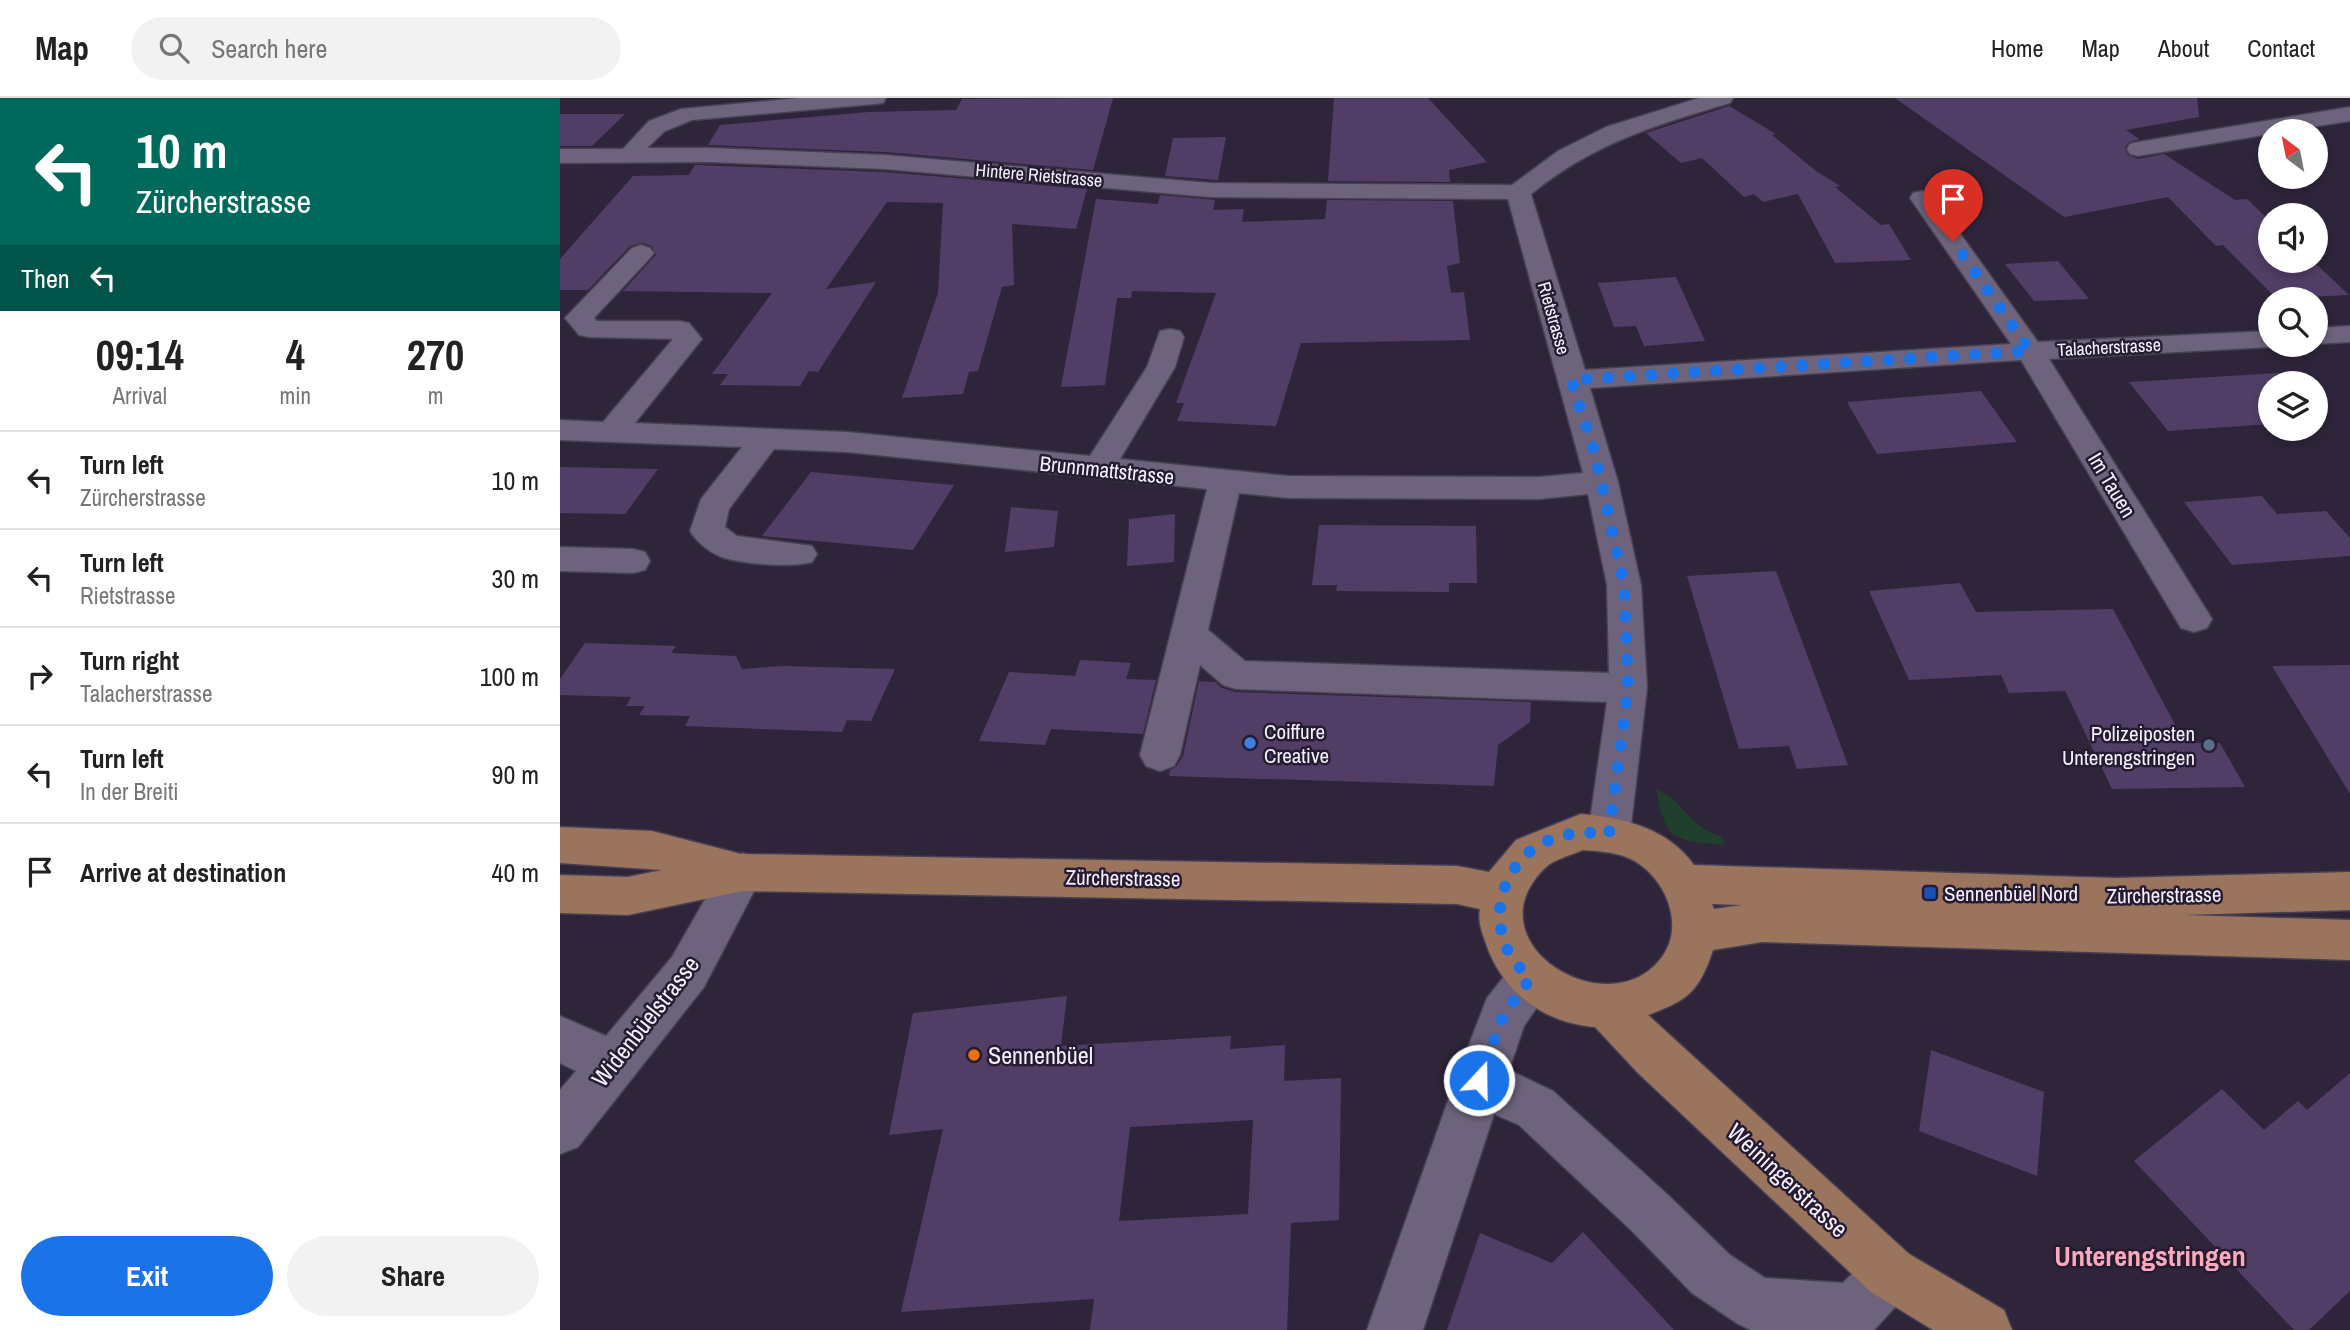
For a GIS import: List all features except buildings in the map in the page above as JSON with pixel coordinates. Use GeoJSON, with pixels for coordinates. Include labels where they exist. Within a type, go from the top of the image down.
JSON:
{"type":"FeatureCollection","features":[{"type":"Feature","properties":{"kind":"main road"},"geometry":{"type":"LineString","coordinates":[[1581,832],[1609,834],[1639,843],[1660,857],[1684,884],[1693,908],[1695,932],[1687,961],[1669,984],[1641,1001],[1609,1008],[1580,1005],[1553,995],[1530,979],[1509,953],[1500,924],[1501,894],[1512,870],[1530,851],[1553,838],[1581,832]]}},
{"type":"Feature","properties":{"kind":"main road","name":"Zürcherstrasse"},"geometry":{"type":"LineString","coordinates":[[560,845],[652,849],[744,872]]}},
{"type":"Feature","properties":{"kind":"main road","name":"Zürcherstrasse"},"geometry":{"type":"LineString","coordinates":[[560,894],[628,896],[744,872],[1457,885],[1501,894]]}},
{"type":"Feature","properties":{"kind":"main road","name":"Zürcherstrasse"},"geometry":{"type":"LineString","coordinates":[[1684,884],[2116,897],[2350,891]]}},
{"type":"Feature","properties":{"kind":"main road","name":"Zürcherstrasse"},"geometry":{"type":"LineString","coordinates":[[1695,932],[1762,922],[2350,940]]}},
{"type":"Feature","properties":{"kind":"main road","name":"Weiningerstrasse"},"geometry":{"type":"LineString","coordinates":[[1609,1008],[1675,1074],[1890,1273],[1984,1330]]}},
{"type":"Feature","properties":{"kind":"street"},"geometry":{"type":"LineString","coordinates":[[630,155],[657,126],[689,114],[875,98]]}},
{"type":"Feature","properties":{"kind":"street"},"geometry":{"type":"LineString","coordinates":[[1518,192],[1543,170],[1589,142],[1642,121],[1720,98]]}},
{"type":"Feature","properties":{"kind":"street"},"geometry":{"type":"LineString","coordinates":[[2138,149],[2350,114]]}},
{"type":"Feature","properties":{"kind":"street","name":"Hintere Rietstrasse"},"geometry":{"type":"LineString","coordinates":[[560,156],[630,155],[885,162],[1209,190],[1518,192]]}},
{"type":"Feature","properties":{"kind":"street","name":"Rietstrasse"},"geometry":{"type":"LineString","coordinates":[[1518,192],[1602,482],[1624,585],[1628,688],[1609,834]]}},
{"type":"Feature","properties":{"kind":"street","name":"Im Tauen"},"geometry":{"type":"LineString","coordinates":[[1922,198],[2030,351],[2194,620]]}},
{"type":"Feature","properties":{"kind":"street"},"geometry":{"type":"LineString","coordinates":[[612,431],[688,339],[679,329],[589,329],[579,318],[641,253]]}},
{"type":"Feature","properties":{"kind":"street"},"geometry":{"type":"LineString","coordinates":[[2328,335],[2350,334]]}},
{"type":"Feature","properties":{"kind":"street"},"geometry":{"type":"LineString","coordinates":[[1098,469],[1161,367],[1170,337]]}},
{"type":"Feature","properties":{"kind":"street","name":"Talacherstrasse"},"geometry":{"type":"LineString","coordinates":[[1571,380],[2258,340]]}},
{"type":"Feature","properties":{"kind":"street","name":"Brunnmattstrasse"},"geometry":{"type":"LineString","coordinates":[[560,430],[847,442],[1288,487],[1539,488],[1602,482]]}},
{"type":"Feature","properties":{"kind":"street"},"geometry":{"type":"LineString","coordinates":[[767,437],[713,508],[707,531],[729,547],[800,554]]}},
{"type":"Feature","properties":{"kind":"street"},"geometry":{"type":"LineString","coordinates":[[1160,755],[1225,482]]}},
{"type":"Feature","properties":{"kind":"street"},"geometry":{"type":"LineString","coordinates":[[560,559],[633,561]]}},
{"type":"Feature","properties":{"kind":"street"},"geometry":{"type":"LineString","coordinates":[[1189,635],[1236,675],[1628,688]]}},
{"type":"Feature","properties":{"kind":"street","name":"Widenbüelstrasse"},"geometry":{"type":"LineString","coordinates":[[560,1129],[688,972],[744,872]]}},
{"type":"Feature","properties":{"kind":"street"},"geometry":{"type":"LineString","coordinates":[[1395,1330],[1479,1080],[1504,1014],[1530,979]]}},
{"type":"Feature","properties":{"kind":"street"},"geometry":{"type":"LineString","coordinates":[[560,1039],[614,1064]]}},
{"type":"Feature","properties":{"kind":"street"},"geometry":{"type":"LineString","coordinates":[[1479,1080],[1536,1108],[1650,1213],[1710,1274],[1757,1305],[1854,1311],[1890,1273]]}},
{"type":"Feature","properties":{"kind":"green space"},"geometry":{"type":"Polygon","coordinates":[[[1656,789],[1673,799],[1702,827],[1723,837],[1724,845],[1694,842],[1675,835],[1664,819],[1656,789]]]}},
{"type":"Feature","properties":{"kind":"place","name":"Coiffure Creative"},"geometry":{"type":"Point","coordinates":[1250,743]}},
{"type":"Feature","properties":{"kind":"place","name":"Polizeiposten Unterengstringen"},"geometry":{"type":"Point","coordinates":[2209,745]}},
{"type":"Feature","properties":{"kind":"place","name":"Sennenbüel Nord"},"geometry":{"type":"Point","coordinates":[1930,893]}},
{"type":"Feature","properties":{"kind":"place","name":"Sennenbüel"},"geometry":{"type":"Point","coordinates":[974,1055]}},
{"type":"Feature","properties":{"kind":"district","name":"Unterengstringen"},"geometry":{"type":"Point","coordinates":[2150,1256]}},
{"type":"Feature","properties":{"kind":"route"},"geometry":{"type":"LineString","coordinates":[[1479,1080],[1504,1014],[1530,979],[1509,953],[1500,924],[1501,894],[1512,870],[1530,851],[1553,838],[1581,832],[1609,834],[1628,688],[1624,585],[1594,450],[1571,380],[2030,351],[1953,241]]}}]}
